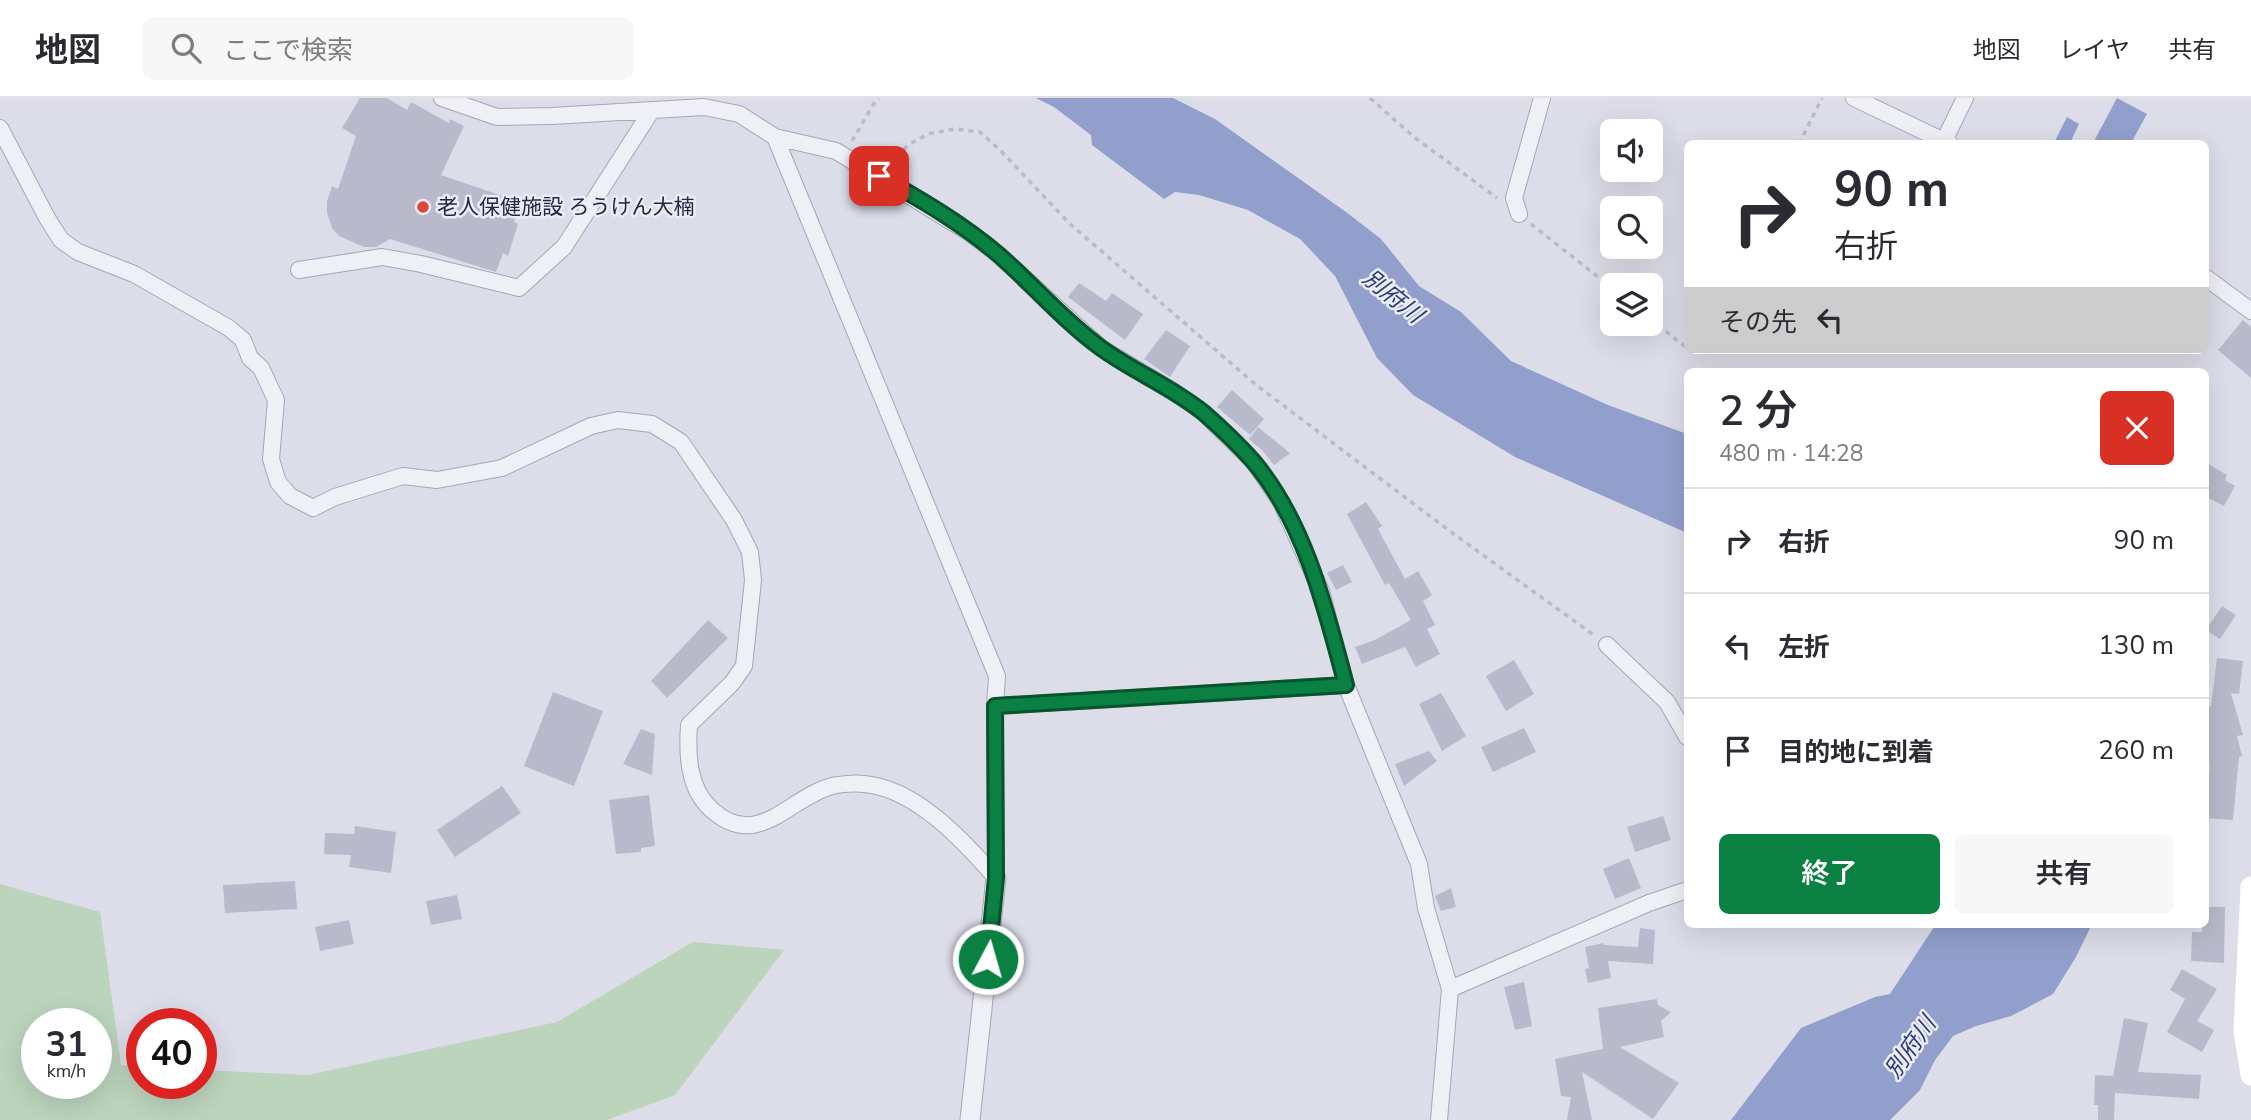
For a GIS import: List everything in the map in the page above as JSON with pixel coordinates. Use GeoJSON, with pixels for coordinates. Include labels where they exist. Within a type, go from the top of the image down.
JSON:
{"type":"FeatureCollection","features":[{"type":"Feature","properties":{"kind":"main road"},"geometry":{"type":"LineString","coordinates":[[2251,887],[2244,1031],[2251,1075]]}},
{"type":"Feature","properties":{"kind":"street"},"geometry":{"type":"LineString","coordinates":[[442,98],[497,117],[705,107],[739,114],[775,137],[836,151],[970,233],[999,255],[1101,348],[1173,391],[1203,413],[1254,462],[1281,502],[1304,549],[1321,591],[1346,685],[1419,864],[1426,908],[1450,989],[1439,1120]]}},
{"type":"Feature","properties":{"kind":"street"},"geometry":{"type":"LineString","coordinates":[[1519,214],[1514,198],[1542,98]]}},
{"type":"Feature","properties":{"kind":"street"},"geometry":{"type":"LineString","coordinates":[[1854,98],[1943,140]]}},
{"type":"Feature","properties":{"kind":"street"},"geometry":{"type":"LineString","coordinates":[[1948,140],[1965,98]]}},
{"type":"Feature","properties":{"kind":"street"},"geometry":{"type":"LineString","coordinates":[[299,270],[382,257],[519,288],[564,247],[652,110]]}},
{"type":"Feature","properties":{"kind":"street"},"geometry":{"type":"LineString","coordinates":[[0,128],[61,240],[78,252],[134,274],[229,328],[243,340],[250,358],[261,369],[276,400],[271,459],[278,482],[290,496],[313,508],[335,497],[403,476],[438,480],[502,468],[592,426],[618,420],[652,424],[681,442],[734,520],[750,552],[753,580],[744,666],[732,683],[690,725],[688,747],[692,780],[704,803],[721,818],[743,826],[764,823],[832,786],[863,784],[890,789],[925,810],[955,835],[996,878]]}},
{"type":"Feature","properties":{"kind":"street"},"geometry":{"type":"LineString","coordinates":[[775,137],[997,676],[996,878],[970,1120]]}},
{"type":"Feature","properties":{"kind":"street"},"geometry":{"type":"LineString","coordinates":[[2209,280],[2251,311]]}},
{"type":"Feature","properties":{"kind":"street"},"geometry":{"type":"LineString","coordinates":[[1607,645],[1667,702],[1684,732]]}},
{"type":"Feature","properties":{"kind":"street"},"geometry":{"type":"LineString","coordinates":[[995,706],[1346,685]]}},
{"type":"Feature","properties":{"kind":"street"},"geometry":{"type":"LineString","coordinates":[[1450,989],[1649,903],[1684,891]]}},
{"type":"Feature","properties":{"kind":"path"},"geometry":{"type":"LineString","coordinates":[[844,155],[879,98]]}},
{"type":"Feature","properties":{"kind":"path"},"geometry":{"type":"LineString","coordinates":[[1370,98],[1414,137],[1519,214],[1600,278]]}},
{"type":"Feature","properties":{"kind":"path"},"geometry":{"type":"LineString","coordinates":[[1801,140],[1822,98]]}},
{"type":"Feature","properties":{"kind":"path"},"geometry":{"type":"LineString","coordinates":[[879,176],[908,145],[928,134],[954,129],[980,132],[1070,224],[1255,384],[1607,645]]}},
{"type":"Feature","properties":{"kind":"path"},"geometry":{"type":"LineString","coordinates":[[1663,329],[1684,346]]}},
{"type":"Feature","properties":{"kind":"green space"},"geometry":{"type":"Polygon","coordinates":[[[0,884],[100,912],[121,1065],[126,1065],[126,1099],[217,1099],[217,1071],[308,1075],[557,1022],[693,942],[784,950],[675,1095],[607,1120],[0,1120],[0,884]]]}},
{"type":"Feature","properties":{"kind":"water","name":"別府川"},"geometry":{"type":"Polygon","coordinates":[[[1036,98],[1173,98],[1215,119],[1381,239],[1419,286],[1461,312],[1511,361],[1608,405],[1684,433],[1684,532],[1515,457],[1413,395],[1377,358],[1335,276],[1300,239],[1248,210],[1199,195],[1175,192],[1164,199],[1092,145],[1091,135],[1054,107],[1036,98]]]}},
{"type":"Feature","properties":{"kind":"water"},"geometry":{"type":"Polygon","coordinates":[[[2117,98],[2147,114],[2133,140],[2095,140],[2117,98]]]}},
{"type":"Feature","properties":{"kind":"water"},"geometry":{"type":"Polygon","coordinates":[[[2067,117],[2079,124],[2071,140],[2056,140],[2067,117]]]}},
{"type":"Feature","properties":{"kind":"water","name":"別府川"},"geometry":{"type":"Polygon","coordinates":[[[1933,928],[2090,928],[2053,994],[2011,1016],[1953,1036],[1935,1060],[1920,1090],[1890,1120],[1731,1120],[1801,1028],[1875,997],[1890,994],[1933,928]]]}},
{"type":"Feature","properties":{"kind":"building","name":"老人保健施設 ろうけん大楠"},"geometry":{"type":"Polygon","coordinates":[[[360,98],[387,98],[407,110],[411,102],[449,123],[450,119],[464,126],[441,175],[520,202],[514,222],[518,224],[508,256],[503,253],[496,272],[390,239],[376,247],[364,247],[339,236],[332,228],[327,213],[327,201],[332,186],[338,189],[356,136],[342,128],[360,98]]]}},
{"type":"Feature","properties":{"kind":"building"},"geometry":{"type":"Polygon","coordinates":[[[1079,283],[1106,301],[1112,293],[1143,314],[1125,340],[1068,297],[1079,283]]]}},
{"type":"Feature","properties":{"kind":"building"},"geometry":{"type":"Polygon","coordinates":[[[2243,320],[2251,327],[2251,378],[2218,350],[2243,320]]]}},
{"type":"Feature","properties":{"kind":"building"},"geometry":{"type":"Polygon","coordinates":[[[1166,330],[1190,346],[1170,377],[1144,359],[1166,330]]]}},
{"type":"Feature","properties":{"kind":"building"},"geometry":{"type":"Polygon","coordinates":[[[1232,390],[1264,419],[1250,435],[1217,407],[1232,390]]]}},
{"type":"Feature","properties":{"kind":"building"},"geometry":{"type":"Polygon","coordinates":[[[1258,427],[1290,453],[1274,465],[1249,439],[1258,427]]]}},
{"type":"Feature","properties":{"kind":"building"},"geometry":{"type":"Polygon","coordinates":[[[2209,464],[2227,475],[2225,480],[2235,486],[2224,506],[2209,498],[2209,464]]]}},
{"type":"Feature","properties":{"kind":"building"},"geometry":{"type":"Polygon","coordinates":[[[1366,502],[1382,526],[1378,529],[1405,579],[1418,571],[1432,595],[1423,601],[1435,625],[1427,629],[1440,654],[1416,667],[1405,647],[1362,664],[1355,647],[1375,640],[1411,620],[1389,583],[1385,585],[1347,514],[1366,502]]]}},
{"type":"Feature","properties":{"kind":"building"},"geometry":{"type":"Polygon","coordinates":[[[1343,565],[1352,582],[1336,590],[1327,573],[1343,565]]]}},
{"type":"Feature","properties":{"kind":"building"},"geometry":{"type":"Polygon","coordinates":[[[2222,606],[2236,615],[2220,639],[2209,632],[2209,626],[2222,606]]]}},
{"type":"Feature","properties":{"kind":"building"},"geometry":{"type":"Polygon","coordinates":[[[708,620],[728,638],[667,698],[651,681],[708,620]]]}},
{"type":"Feature","properties":{"kind":"building"},"geometry":{"type":"Polygon","coordinates":[[[2217,658],[2243,661],[2239,694],[2231,693],[2243,735],[2237,736],[2242,756],[2239,757],[2233,820],[2209,818],[2211,706],[2217,658]]]}},
{"type":"Feature","properties":{"kind":"building"},"geometry":{"type":"Polygon","coordinates":[[[1514,660],[1534,694],[1506,711],[1486,676],[1514,660]]]}},
{"type":"Feature","properties":{"kind":"building"},"geometry":{"type":"Polygon","coordinates":[[[553,692],[603,711],[574,786],[524,766],[553,692]]]}},
{"type":"Feature","properties":{"kind":"building"},"geometry":{"type":"Polygon","coordinates":[[[1441,693],[1466,736],[1442,751],[1419,704],[1441,693]]]}},
{"type":"Feature","properties":{"kind":"building"},"geometry":{"type":"Polygon","coordinates":[[[1524,728],[1536,752],[1493,772],[1481,747],[1524,728]]]}},
{"type":"Feature","properties":{"kind":"building"},"geometry":{"type":"Polygon","coordinates":[[[641,729],[655,734],[652,775],[623,764],[641,729]]]}},
{"type":"Feature","properties":{"kind":"building"},"geometry":{"type":"Polygon","coordinates":[[[1429,751],[1437,761],[1404,786],[1395,764],[1429,751]]]}},
{"type":"Feature","properties":{"kind":"building"},"geometry":{"type":"Polygon","coordinates":[[[502,786],[521,813],[455,857],[437,830],[502,786]]]}},
{"type":"Feature","properties":{"kind":"building"},"geometry":{"type":"Polygon","coordinates":[[[649,795],[655,846],[641,848],[641,852],[616,854],[609,800],[649,795]]]}},
{"type":"Feature","properties":{"kind":"building"},"geometry":{"type":"Polygon","coordinates":[[[1663,816],[1671,840],[1635,852],[1627,827],[1663,816]]]}},
{"type":"Feature","properties":{"kind":"building"},"geometry":{"type":"Polygon","coordinates":[[[355,826],[396,832],[391,873],[349,867],[351,855],[324,854],[325,833],[354,834],[355,826]]]}},
{"type":"Feature","properties":{"kind":"building"},"geometry":{"type":"Polygon","coordinates":[[[1629,858],[1641,888],[1615,899],[1603,869],[1629,858]]]}},
{"type":"Feature","properties":{"kind":"building"},"geometry":{"type":"Polygon","coordinates":[[[295,881],[297,909],[225,913],[223,885],[295,881]]]}},
{"type":"Feature","properties":{"kind":"building"},"geometry":{"type":"Polygon","coordinates":[[[1451,888],[1456,907],[1441,911],[1435,896],[1451,888]]]}},
{"type":"Feature","properties":{"kind":"building"},"geometry":{"type":"Polygon","coordinates":[[[457,895],[462,919],[431,925],[426,901],[457,895]]]}},
{"type":"Feature","properties":{"kind":"building"},"geometry":{"type":"Polygon","coordinates":[[[2209,907],[2225,907],[2224,963],[2191,961],[2192,932],[2202,932],[2202,928],[2209,928],[2209,907]]]}},
{"type":"Feature","properties":{"kind":"building"},"geometry":{"type":"Polygon","coordinates":[[[349,920],[354,944],[320,951],[315,927],[349,920]]]}},
{"type":"Feature","properties":{"kind":"building"},"geometry":{"type":"Polygon","coordinates":[[[1640,928],[1655,930],[1653,964],[1608,961],[1611,978],[1588,983],[1585,969],[1589,968],[1585,947],[1604,943],[1638,947],[1640,928]]]}},
{"type":"Feature","properties":{"kind":"building"},"geometry":{"type":"Polygon","coordinates":[[[2182,969],[2217,989],[2197,1021],[2214,1030],[2202,1052],[2167,1032],[2185,999],[2170,990],[2182,969]]]}},
{"type":"Feature","properties":{"kind":"building"},"geometry":{"type":"Polygon","coordinates":[[[1524,982],[1532,1026],[1515,1030],[1504,987],[1524,982]]]}},
{"type":"Feature","properties":{"kind":"building"},"geometry":{"type":"Polygon","coordinates":[[[1657,999],[1658,1005],[1671,1012],[1661,1021],[1664,1037],[1620,1047],[1679,1083],[1653,1119],[1582,1072],[1592,1120],[1567,1120],[1571,1097],[1561,1096],[1555,1059],[1603,1049],[1598,1008],[1657,999]]]}},
{"type":"Feature","properties":{"kind":"building"},"geometry":{"type":"Polygon","coordinates":[[[2124,1018],[2148,1023],[2138,1072],[2201,1075],[2199,1099],[2115,1093],[2114,1120],[2098,1120],[2098,1105],[2094,1105],[2095,1075],[2113,1076],[2124,1018]]]}},
{"type":"Feature","properties":{"kind":"place","name":"老人保健施設 ろうけん大楠"},"geometry":{"type":"Point","coordinates":[423,207]}},
{"type":"Feature","properties":{"kind":"route"},"geometry":{"type":"LineString","coordinates":[[879,176],[970,233],[999,255],[1101,348],[1173,391],[1203,413],[1254,462],[1281,502],[1304,549],[1321,591],[1346,685],[995,706],[996,878],[988,959]]}}]}
